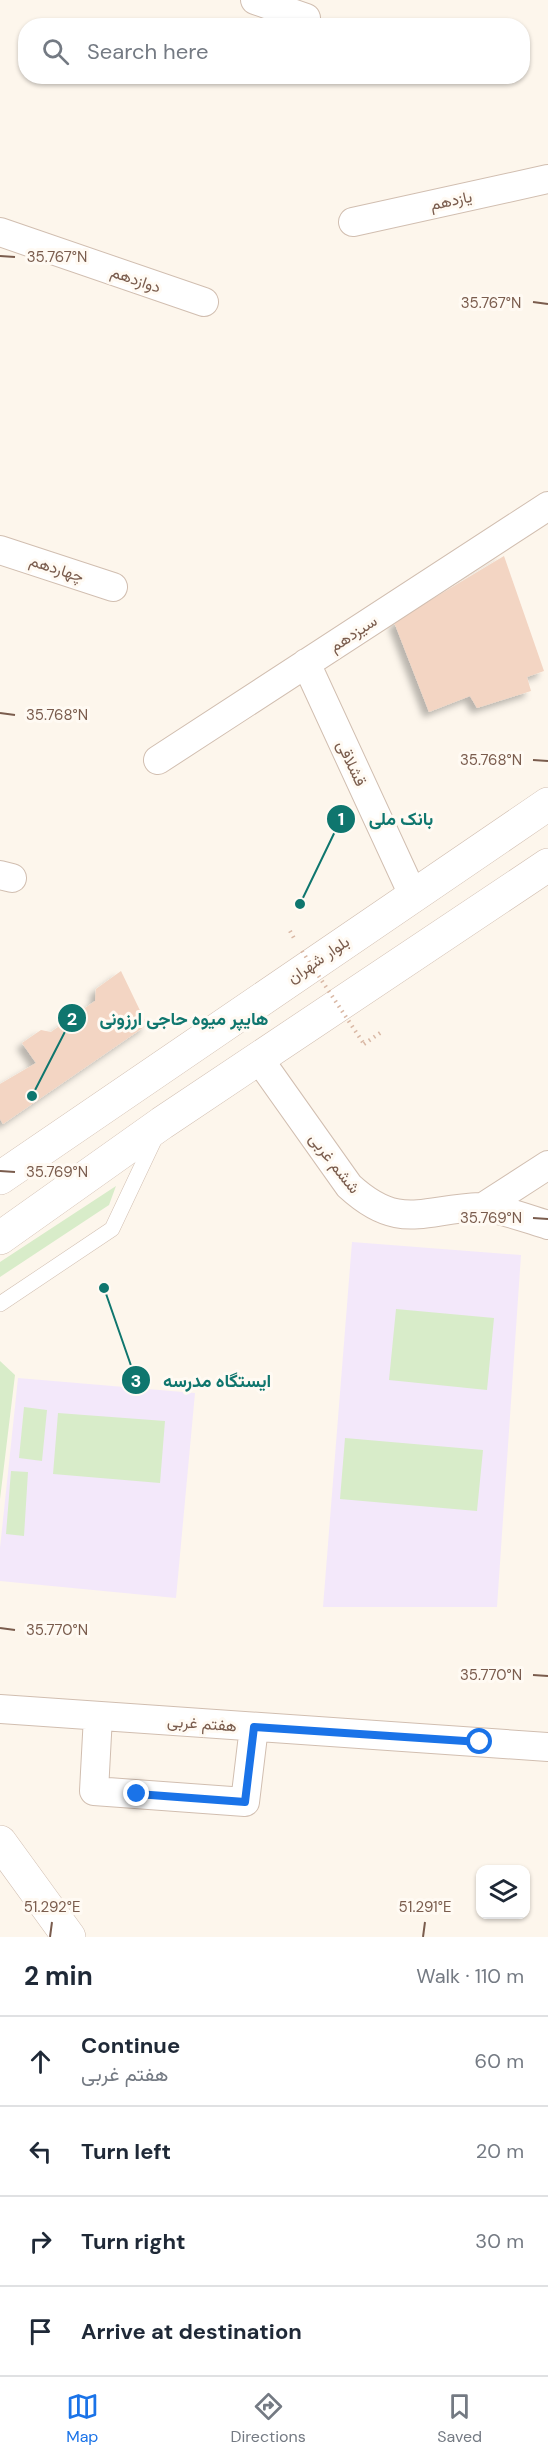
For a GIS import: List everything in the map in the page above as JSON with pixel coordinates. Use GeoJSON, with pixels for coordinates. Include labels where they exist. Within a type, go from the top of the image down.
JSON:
{"type":"FeatureCollection","features":[{"type":"Feature","properties":{"kind":"street"},"geometry":{"type":"LineString","coordinates":[[255,0],[306,18]]}},
{"type":"Feature","properties":{"kind":"street","name":"یازدهم"},"geometry":{"type":"LineString","coordinates":[[353,222],[548,179]]}},
{"type":"Feature","properties":{"kind":"street","name":"دوازدهم"},"geometry":{"type":"LineString","coordinates":[[0,232],[204,302]]}},
{"type":"Feature","properties":{"kind":"street","name":"سیزدهم"},"geometry":{"type":"LineString","coordinates":[[158,760],[548,506]]}},
{"type":"Feature","properties":{"kind":"street","name":"چهاردهم"},"geometry":{"type":"LineString","coordinates":[[0,550],[113,587]]}},
{"type":"Feature","properties":{"kind":"street","name":"قشلاقی"},"geometry":{"type":"LineString","coordinates":[[306,663],[413,895]]}},
{"type":"Feature","properties":{"kind":"street","name":"بلوار شهران"},"geometry":{"type":"LineString","coordinates":[[0,1178],[548,804]]}},
{"type":"Feature","properties":{"kind":"street"},"geometry":{"type":"LineString","coordinates":[[0,1238],[162,1123],[548,865]]}},
{"type":"Feature","properties":{"kind":"street","name":"ششم غربی"},"geometry":{"type":"LineString","coordinates":[[259,1059],[349,1186],[367,1203],[389,1212],[412,1215],[483,1207],[548,1225]]}},
{"type":"Feature","properties":{"kind":"street"},"geometry":{"type":"LineString","coordinates":[[483,1207],[548,1165]]}},
{"type":"Feature","properties":{"kind":"street","name":"هفتم غربی"},"geometry":{"type":"LineString","coordinates":[[0,1709],[548,1747]]}},
{"type":"Feature","properties":{"kind":"street"},"geometry":{"type":"LineString","coordinates":[[98,1716],[94,1791],[245,1802],[254,1727]]}},
{"type":"Feature","properties":{"kind":"street"},"geometry":{"type":"LineString","coordinates":[[0,1842],[69,1937]]}},
{"type":"Feature","properties":{"kind":"lane"},"geometry":{"type":"LineString","coordinates":[[0,1304],[112,1229],[162,1123]]}},
{"type":"Feature","properties":{"kind":"path"},"geometry":{"type":"LineString","coordinates":[[302,951],[364,1044],[382,1031]]}},
{"type":"Feature","properties":{"kind":"shaded area"},"geometry":{"type":"Polygon","coordinates":[[[352,1242],[521,1255],[497,1607],[323,1607],[352,1242]]]}},
{"type":"Feature","properties":{"kind":"shaded area"},"geometry":{"type":"Polygon","coordinates":[[[18,1378],[195,1393],[176,1598],[0,1581],[0,1548],[18,1378]]]}},
{"type":"Feature","properties":{"kind":"green space"},"geometry":{"type":"Polygon","coordinates":[[[116,1186],[109,1205],[0,1277],[0,1262],[116,1186]]]}},
{"type":"Feature","properties":{"kind":"green space"},"geometry":{"type":"Polygon","coordinates":[[[396,1309],[494,1318],[487,1390],[389,1380],[396,1309]]]}},
{"type":"Feature","properties":{"kind":"green space"},"geometry":{"type":"Polygon","coordinates":[[[0,1361],[15,1375],[0,1499],[0,1361]]]}},
{"type":"Feature","properties":{"kind":"green space"},"geometry":{"type":"Polygon","coordinates":[[[24,1407],[47,1410],[42,1461],[19,1458],[24,1407]]]}},
{"type":"Feature","properties":{"kind":"green space"},"geometry":{"type":"Polygon","coordinates":[[[58,1413],[165,1421],[160,1483],[53,1474],[58,1413]]]}},
{"type":"Feature","properties":{"kind":"green space"},"geometry":{"type":"Polygon","coordinates":[[[345,1438],[483,1450],[477,1511],[340,1499],[345,1438]]]}},
{"type":"Feature","properties":{"kind":"green space"},"geometry":{"type":"Polygon","coordinates":[[[11,1471],[28,1472],[24,1536],[6,1534],[11,1471]]]}},
{"type":"Feature","properties":{"kind":"building"},"geometry":{"type":"Polygon","coordinates":[[[504,556],[544,671],[527,677],[531,691],[477,708],[470,696],[429,712],[394,622],[504,556]]]}},
{"type":"Feature","properties":{"kind":"building"},"geometry":{"type":"Polygon","coordinates":[[[121,971],[147,1025],[3,1124],[0,1119],[0,1084],[36,1063],[22,1043],[41,1030],[51,1032],[95,1001],[96,989],[121,971]]]}},
{"type":"Feature","properties":{"kind":"place","name":"بانک ملی"},"geometry":{"type":"Point","coordinates":[300,904]}},
{"type":"Feature","properties":{"kind":"place","name":"هایپر میوه حاجی ارزونی"},"geometry":{"type":"Point","coordinates":[32,1096]}},
{"type":"Feature","properties":{"kind":"place","name":"ایستگاه مدرسه"},"geometry":{"type":"Point","coordinates":[104,1288]}},
{"type":"Feature","properties":{"kind":"route"},"geometry":{"type":"LineString","coordinates":[[137,1794],[245,1802],[254,1727],[480,1742]]}}]}
